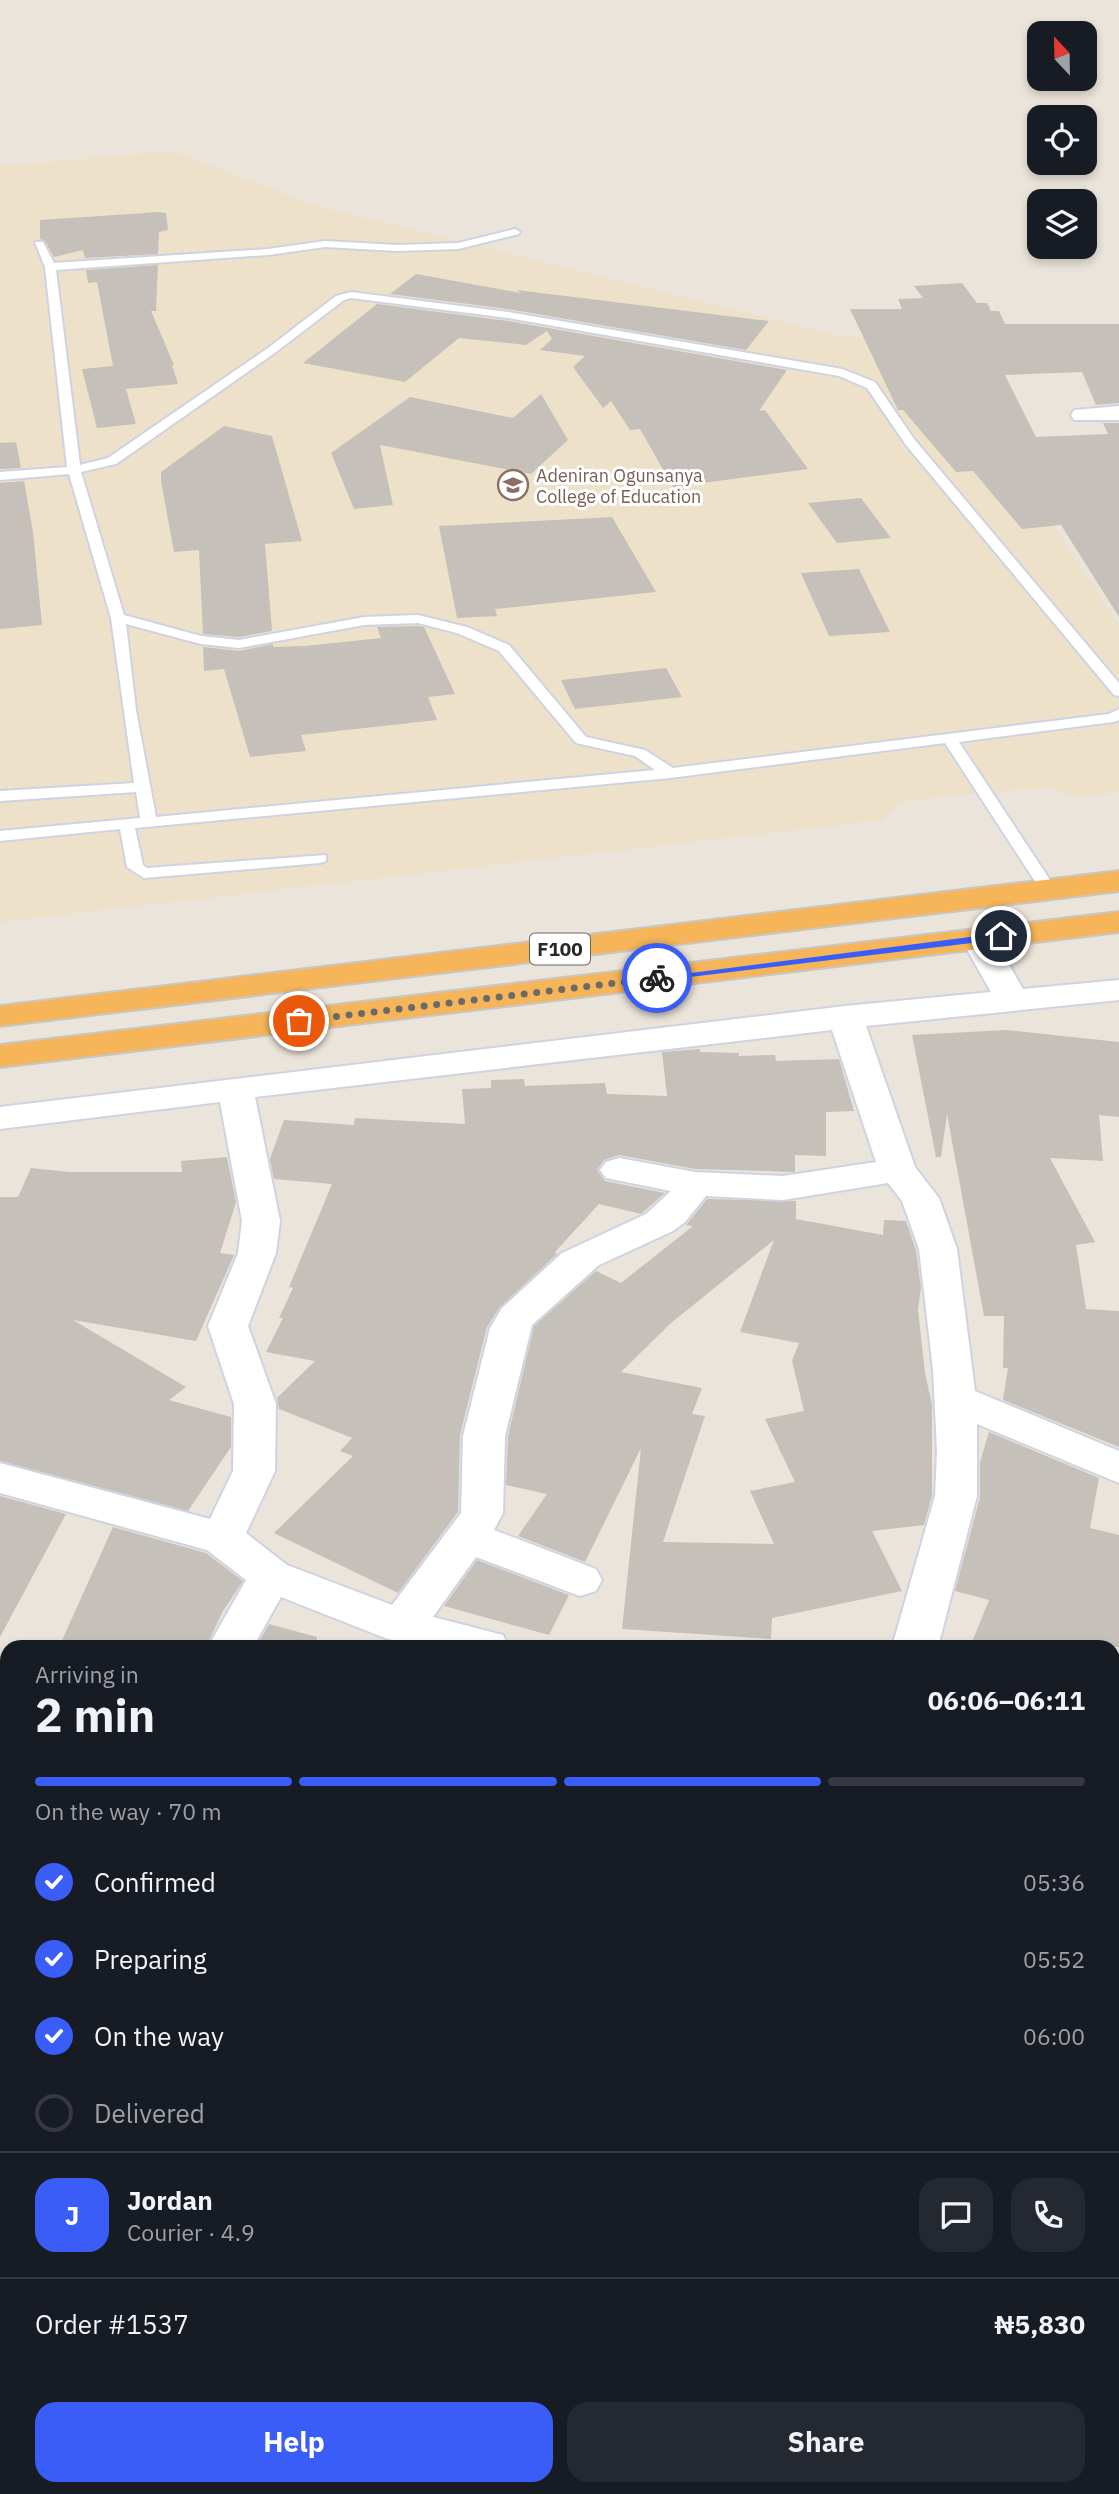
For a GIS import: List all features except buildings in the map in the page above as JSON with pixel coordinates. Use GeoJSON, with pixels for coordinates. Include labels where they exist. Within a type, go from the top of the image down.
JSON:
{"type":"FeatureCollection","features":[{"type":"Feature","properties":{"kind":"highway","name":"F100"},"geometry":{"type":"LineString","coordinates":[[0,1016],[1119,881]]}},
{"type":"Feature","properties":{"kind":"highway","name":"F100"},"geometry":{"type":"LineString","coordinates":[[0,1056],[1119,922]]}},
{"type":"Feature","properties":{"kind":"street"},"geometry":{"type":"LineString","coordinates":[[1083,415],[1119,413]]}},
{"type":"Feature","properties":{"kind":"street"},"geometry":{"type":"LineString","coordinates":[[978,939],[1012,1000]]}},
{"type":"Feature","properties":{"kind":"street"},"geometry":{"type":"LineString","coordinates":[[0,1118],[845,1016],[1119,990]]}},
{"type":"Feature","properties":{"kind":"street"},"geometry":{"type":"LineString","coordinates":[[845,1016],[897,1170],[920,1198],[938,1249],[958,1451],[956,1496],[917,1640]]}},
{"type":"Feature","properties":{"kind":"street"},"geometry":{"type":"LineString","coordinates":[[222,1538],[254,1471],[255,1404],[228,1326],[257,1253],[261,1221],[235,1088]]}},
{"type":"Feature","properties":{"kind":"street"},"geometry":{"type":"LineString","coordinates":[[619,1170],[695,1184],[783,1188],[897,1170]]}},
{"type":"Feature","properties":{"kind":"street"},"geometry":{"type":"LineString","coordinates":[[401,1626],[468,1537],[482,1513],[484,1436],[510,1328],[516,1317],[582,1258],[620,1237],[661,1224],[682,1207],[695,1184]]}},
{"type":"Feature","properties":{"kind":"street"},"geometry":{"type":"LineString","coordinates":[[954,1398],[1119,1468]]}},
{"type":"Feature","properties":{"kind":"street"},"geometry":{"type":"LineString","coordinates":[[0,1478],[222,1538],[271,1576],[401,1626],[458,1640]]}},
{"type":"Feature","properties":{"kind":"street"},"geometry":{"type":"LineString","coordinates":[[468,1537],[580,1580]]}},
{"type":"Feature","properties":{"kind":"street"},"geometry":{"type":"LineString","coordinates":[[234,1640],[271,1576]]}},
{"type":"Feature","properties":{"kind":"lane"},"geometry":{"type":"LineString","coordinates":[[50,267],[255,253],[325,244],[397,248],[458,246],[515,232]]}},
{"type":"Feature","properties":{"kind":"lane"},"geometry":{"type":"LineString","coordinates":[[39,244],[50,267],[75,470],[118,618],[129,710],[149,824]]}},
{"type":"Feature","properties":{"kind":"lane"},"geometry":{"type":"LineString","coordinates":[[0,476],[75,470],[113,461],[272,350],[340,298],[351,295],[508,315],[842,373],[871,385],[943,483],[1119,692]]}},
{"type":"Feature","properties":{"kind":"lane"},"geometry":{"type":"LineString","coordinates":[[118,618],[201,640],[239,644],[363,621],[418,619],[462,630],[504,648],[581,740],[640,753],[670,773]]}},
{"type":"Feature","properties":{"kind":"lane"},"geometry":{"type":"LineString","coordinates":[[0,836],[670,773],[1113,718],[1119,713]]}},
{"type":"Feature","properties":{"kind":"lane"},"geometry":{"type":"LineString","coordinates":[[948,737],[1048,890]]}},
{"type":"Feature","properties":{"kind":"lane"},"geometry":{"type":"LineString","coordinates":[[0,796],[143,787]]}},
{"type":"Feature","properties":{"kind":"lane"},"geometry":{"type":"LineString","coordinates":[[127,826],[135,867],[144,873],[320,858]]}},
{"type":"Feature","properties":{"kind":"shaded area","name":"Adeniran Ogunsanya College of Education"},"geometry":{"type":"Polygon","coordinates":[[[173,151],[314,205],[836,335],[934,347],[1119,624],[1119,792],[1076,797],[1050,788],[982,792],[900,802],[882,820],[0,922],[0,166],[173,151]]]}},
{"type":"Feature","properties":{"kind":"way so far"},"geometry":{"type":"LineString","coordinates":[[299,1021],[657,978]]}},
{"type":"Feature","properties":{"kind":"place","name":"Adeniran Ogunsanya College of Education"},"geometry":{"type":"Point","coordinates":[513,485]}},
{"type":"Feature","properties":{"kind":"route"},"geometry":{"type":"LineString","coordinates":[[657,978],[1001,936]]}}]}
